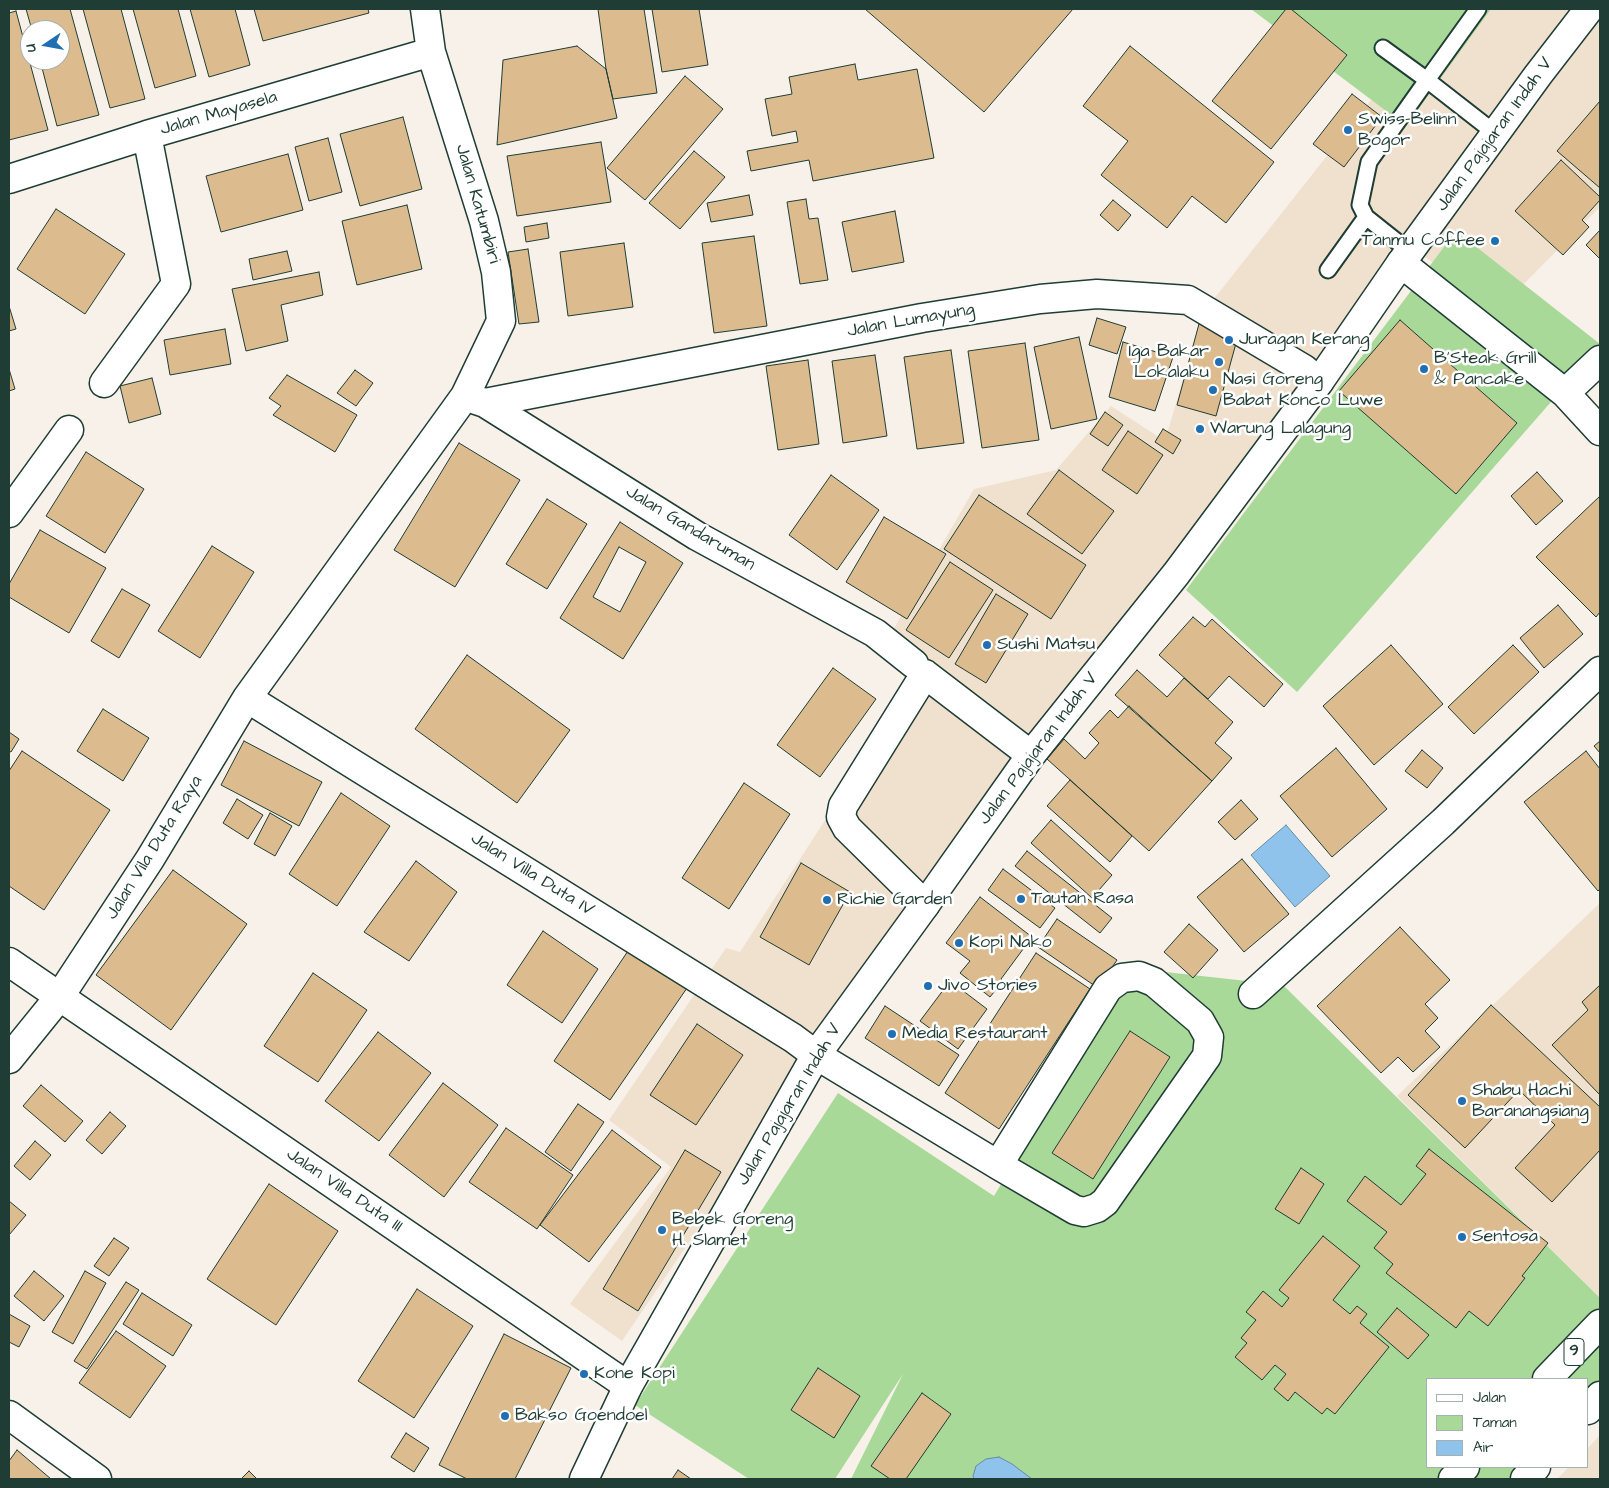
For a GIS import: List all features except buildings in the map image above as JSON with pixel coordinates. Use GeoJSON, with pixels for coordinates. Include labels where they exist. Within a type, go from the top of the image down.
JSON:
{"type":"FeatureCollection","features":[{"type":"Feature","properties":{"kind":"main road","name":"Jalan Katumbiri"},"geometry":{"type":"LineString","coordinates":[[247,698],[475,400],[501,321],[496,272],[484,221],[431,52],[426,9]]}},
{"type":"Feature","properties":{"kind":"main road","name":"Jalan Pajajaran Indah V"},"geometry":{"type":"LineString","coordinates":[[584,1479],[628,1386],[816,1055],[925,905],[1030,754],[1176,574],[1319,382],[1495,134],[1589,9]]}},
{"type":"Feature","properties":{"kind":"main road","name":"Jalan Mayasela"},"geometry":{"type":"LineString","coordinates":[[9,179],[147,135],[431,52]]}},
{"type":"Feature","properties":{"kind":"main road"},"geometry":{"type":"LineString","coordinates":[[104,383],[176,284],[147,135]]}},
{"type":"Feature","properties":{"kind":"main road"},"geometry":{"type":"LineString","coordinates":[[1406,257],[1565,393],[1600,431]]}},
{"type":"Feature","properties":{"kind":"main road","name":"Jalan Lumayung"},"geometry":{"type":"LineString","coordinates":[[475,400],[922,318],[1040,300],[1098,294],[1188,300],[1304,369],[1319,382]]}},
{"type":"Feature","properties":{"kind":"main road"},"geometry":{"type":"LineString","coordinates":[[1565,393],[1600,360]]}},
{"type":"Feature","properties":{"kind":"main road","name":"Jalan Gandaruman"},"geometry":{"type":"LineString","coordinates":[[475,400],[697,536],[875,633],[1030,754]]}},
{"type":"Feature","properties":{"kind":"main road"},"geometry":{"type":"LineString","coordinates":[[9,513],[69,430]]}},
{"type":"Feature","properties":{"kind":"main road"},"geometry":{"type":"LineString","coordinates":[[920,669],[843,806],[841,817],[847,828],[925,905]]}},
{"type":"Feature","properties":{"kind":"main road"},"geometry":{"type":"LineString","coordinates":[[1253,994],[1443,822],[1600,671]]}},
{"type":"Feature","properties":{"kind":"main road","name":"Jalan Vila Duta Raya"},"geometry":{"type":"LineString","coordinates":[[9,1059],[60,996],[150,859],[247,698]]}},
{"type":"Feature","properties":{"kind":"main road","name":"Jalan Villa Duta IV"},"geometry":{"type":"LineString","coordinates":[[247,698],[793,1038],[816,1055],[998,1165],[1075,1210],[1084,1212],[1097,1208],[1105,1202],[1207,1056],[1209,1037],[1200,1021],[1154,982],[1139,976],[1122,978],[1108,988],[998,1165]]}},
{"type":"Feature","properties":{"kind":"main road","name":"Jalan Villa Duta III"},"geometry":{"type":"LineString","coordinates":[[9,962],[628,1386]]}},
{"type":"Feature","properties":{"kind":"main road","name":"9"},"geometry":{"type":"LineString","coordinates":[[1548,1378],[1600,1324]]}},
{"type":"Feature","properties":{"kind":"main road"},"geometry":{"type":"LineString","coordinates":[[9,1415],[97,1479]]}},
{"type":"Feature","properties":{"kind":"main road"},"geometry":{"type":"LineString","coordinates":[[1453,1479],[1464,1468]]}},
{"type":"Feature","properties":{"kind":"main road"},"geometry":{"type":"LineString","coordinates":[[1525,1479],[1535,1468]]}},
{"type":"Feature","properties":{"kind":"lane"},"geometry":{"type":"LineString","coordinates":[[1406,257],[1386,233],[1366,217],[1360,205],[1369,162],[1478,9]]}},
{"type":"Feature","properties":{"kind":"lane"},"geometry":{"type":"LineString","coordinates":[[1384,48],[1495,134]]}},
{"type":"Feature","properties":{"kind":"lane"},"geometry":{"type":"LineString","coordinates":[[1328,270],[1366,217]]}},
{"type":"Feature","properties":{"kind":"shaded area"},"geometry":{"type":"Polygon","coordinates":[[[1443,9],[1586,9],[816,1055],[622,1341],[570,1304],[671,1167],[609,1120],[726,948],[740,952],[929,659],[893,630],[974,489],[1056,470],[1111,406],[1165,441],[1202,314],[1443,9]]]}},
{"type":"Feature","properties":{"kind":"shaded area"},"geometry":{"type":"Polygon","coordinates":[[[1600,11],[1600,207],[1500,308],[1413,249],[1600,11]]]}},
{"type":"Feature","properties":{"kind":"shaded area"},"geometry":{"type":"Polygon","coordinates":[[[1600,903],[1600,1298],[1397,1096],[1600,903]]]}},
{"type":"Feature","properties":{"kind":"shaded area"},"geometry":{"type":"Polygon","coordinates":[[[1600,1435],[1600,1479],[1557,1479],[1568,1468],[1589,1468],[1589,1447],[1600,1435]]]}},
{"type":"Feature","properties":{"kind":"green space"},"geometry":{"type":"Polygon","coordinates":[[[1251,9],[1491,9],[1406,126],[1251,9]]]}},
{"type":"Feature","properties":{"kind":"green space"},"geometry":{"type":"Polygon","coordinates":[[[1456,231],[1600,344],[1600,346],[1297,692],[1186,590],[1456,231]]]}},
{"type":"Feature","properties":{"kind":"green space"},"geometry":{"type":"Polygon","coordinates":[[[1129,968],[1283,985],[1600,1298],[1600,1399],[1589,1411],[1589,1378],[1426,1378],[1426,1468],[1536,1468],[1526,1479],[851,1479],[903,1374],[835,1479],[749,1479],[635,1405],[838,1093],[994,1196],[1129,968]]]}},
{"type":"Feature","properties":{"kind":"water"},"geometry":{"type":"Polygon","coordinates":[[[1286,825],[1330,876],[1295,907],[1251,855],[1286,825]]]}},
{"type":"Feature","properties":{"kind":"water"},"geometry":{"type":"Polygon","coordinates":[[[999,1457],[1032,1479],[974,1479],[976,1466],[986,1459],[999,1457]]]}},
{"type":"Feature","properties":{"kind":"place","name":"Swiss-Belinn Bogor"},"geometry":{"type":"Point","coordinates":[1348,130]}},
{"type":"Feature","properties":{"kind":"place","name":"Tanmu Coffee"},"geometry":{"type":"Point","coordinates":[1495,241]}},
{"type":"Feature","properties":{"kind":"place","name":"Juragan Kerang"},"geometry":{"type":"Point","coordinates":[1229,340]}},
{"type":"Feature","properties":{"kind":"place","name":"Iga Bakar Lokalaku"},"geometry":{"type":"Point","coordinates":[1219,362]}},
{"type":"Feature","properties":{"kind":"place","name":"B'Steak Grill & Pancake"},"geometry":{"type":"Point","coordinates":[1424,369]}},
{"type":"Feature","properties":{"kind":"place","name":"Nasi Goreng Babat Konco Luwe"},"geometry":{"type":"Point","coordinates":[1213,390]}},
{"type":"Feature","properties":{"kind":"place","name":"Warung Lalagung"},"geometry":{"type":"Point","coordinates":[1200,429]}},
{"type":"Feature","properties":{"kind":"place","name":"Sushi Matsu"},"geometry":{"type":"Point","coordinates":[987,645]}},
{"type":"Feature","properties":{"kind":"place","name":"Tautan Rasa"},"geometry":{"type":"Point","coordinates":[1021,899]}},
{"type":"Feature","properties":{"kind":"place","name":"Richie Garden"},"geometry":{"type":"Point","coordinates":[827,900]}},
{"type":"Feature","properties":{"kind":"place","name":"Kopi Nako"},"geometry":{"type":"Point","coordinates":[959,943]}},
{"type":"Feature","properties":{"kind":"place","name":"Jivo Stories"},"geometry":{"type":"Point","coordinates":[928,986]}},
{"type":"Feature","properties":{"kind":"place","name":"Media Restaurant"},"geometry":{"type":"Point","coordinates":[892,1034]}},
{"type":"Feature","properties":{"kind":"place","name":"Shabu Hachi Baranangsiang"},"geometry":{"type":"Point","coordinates":[1462,1101]}},
{"type":"Feature","properties":{"kind":"place","name":"Bebek Goreng H. Slamet"},"geometry":{"type":"Point","coordinates":[662,1230]}},
{"type":"Feature","properties":{"kind":"place","name":"Sentosa"},"geometry":{"type":"Point","coordinates":[1462,1237]}},
{"type":"Feature","properties":{"kind":"place","name":"Kone Kopi"},"geometry":{"type":"Point","coordinates":[584,1374]}},
{"type":"Feature","properties":{"kind":"place","name":"Bakso Goendoel"},"geometry":{"type":"Point","coordinates":[505,1416]}}]}
